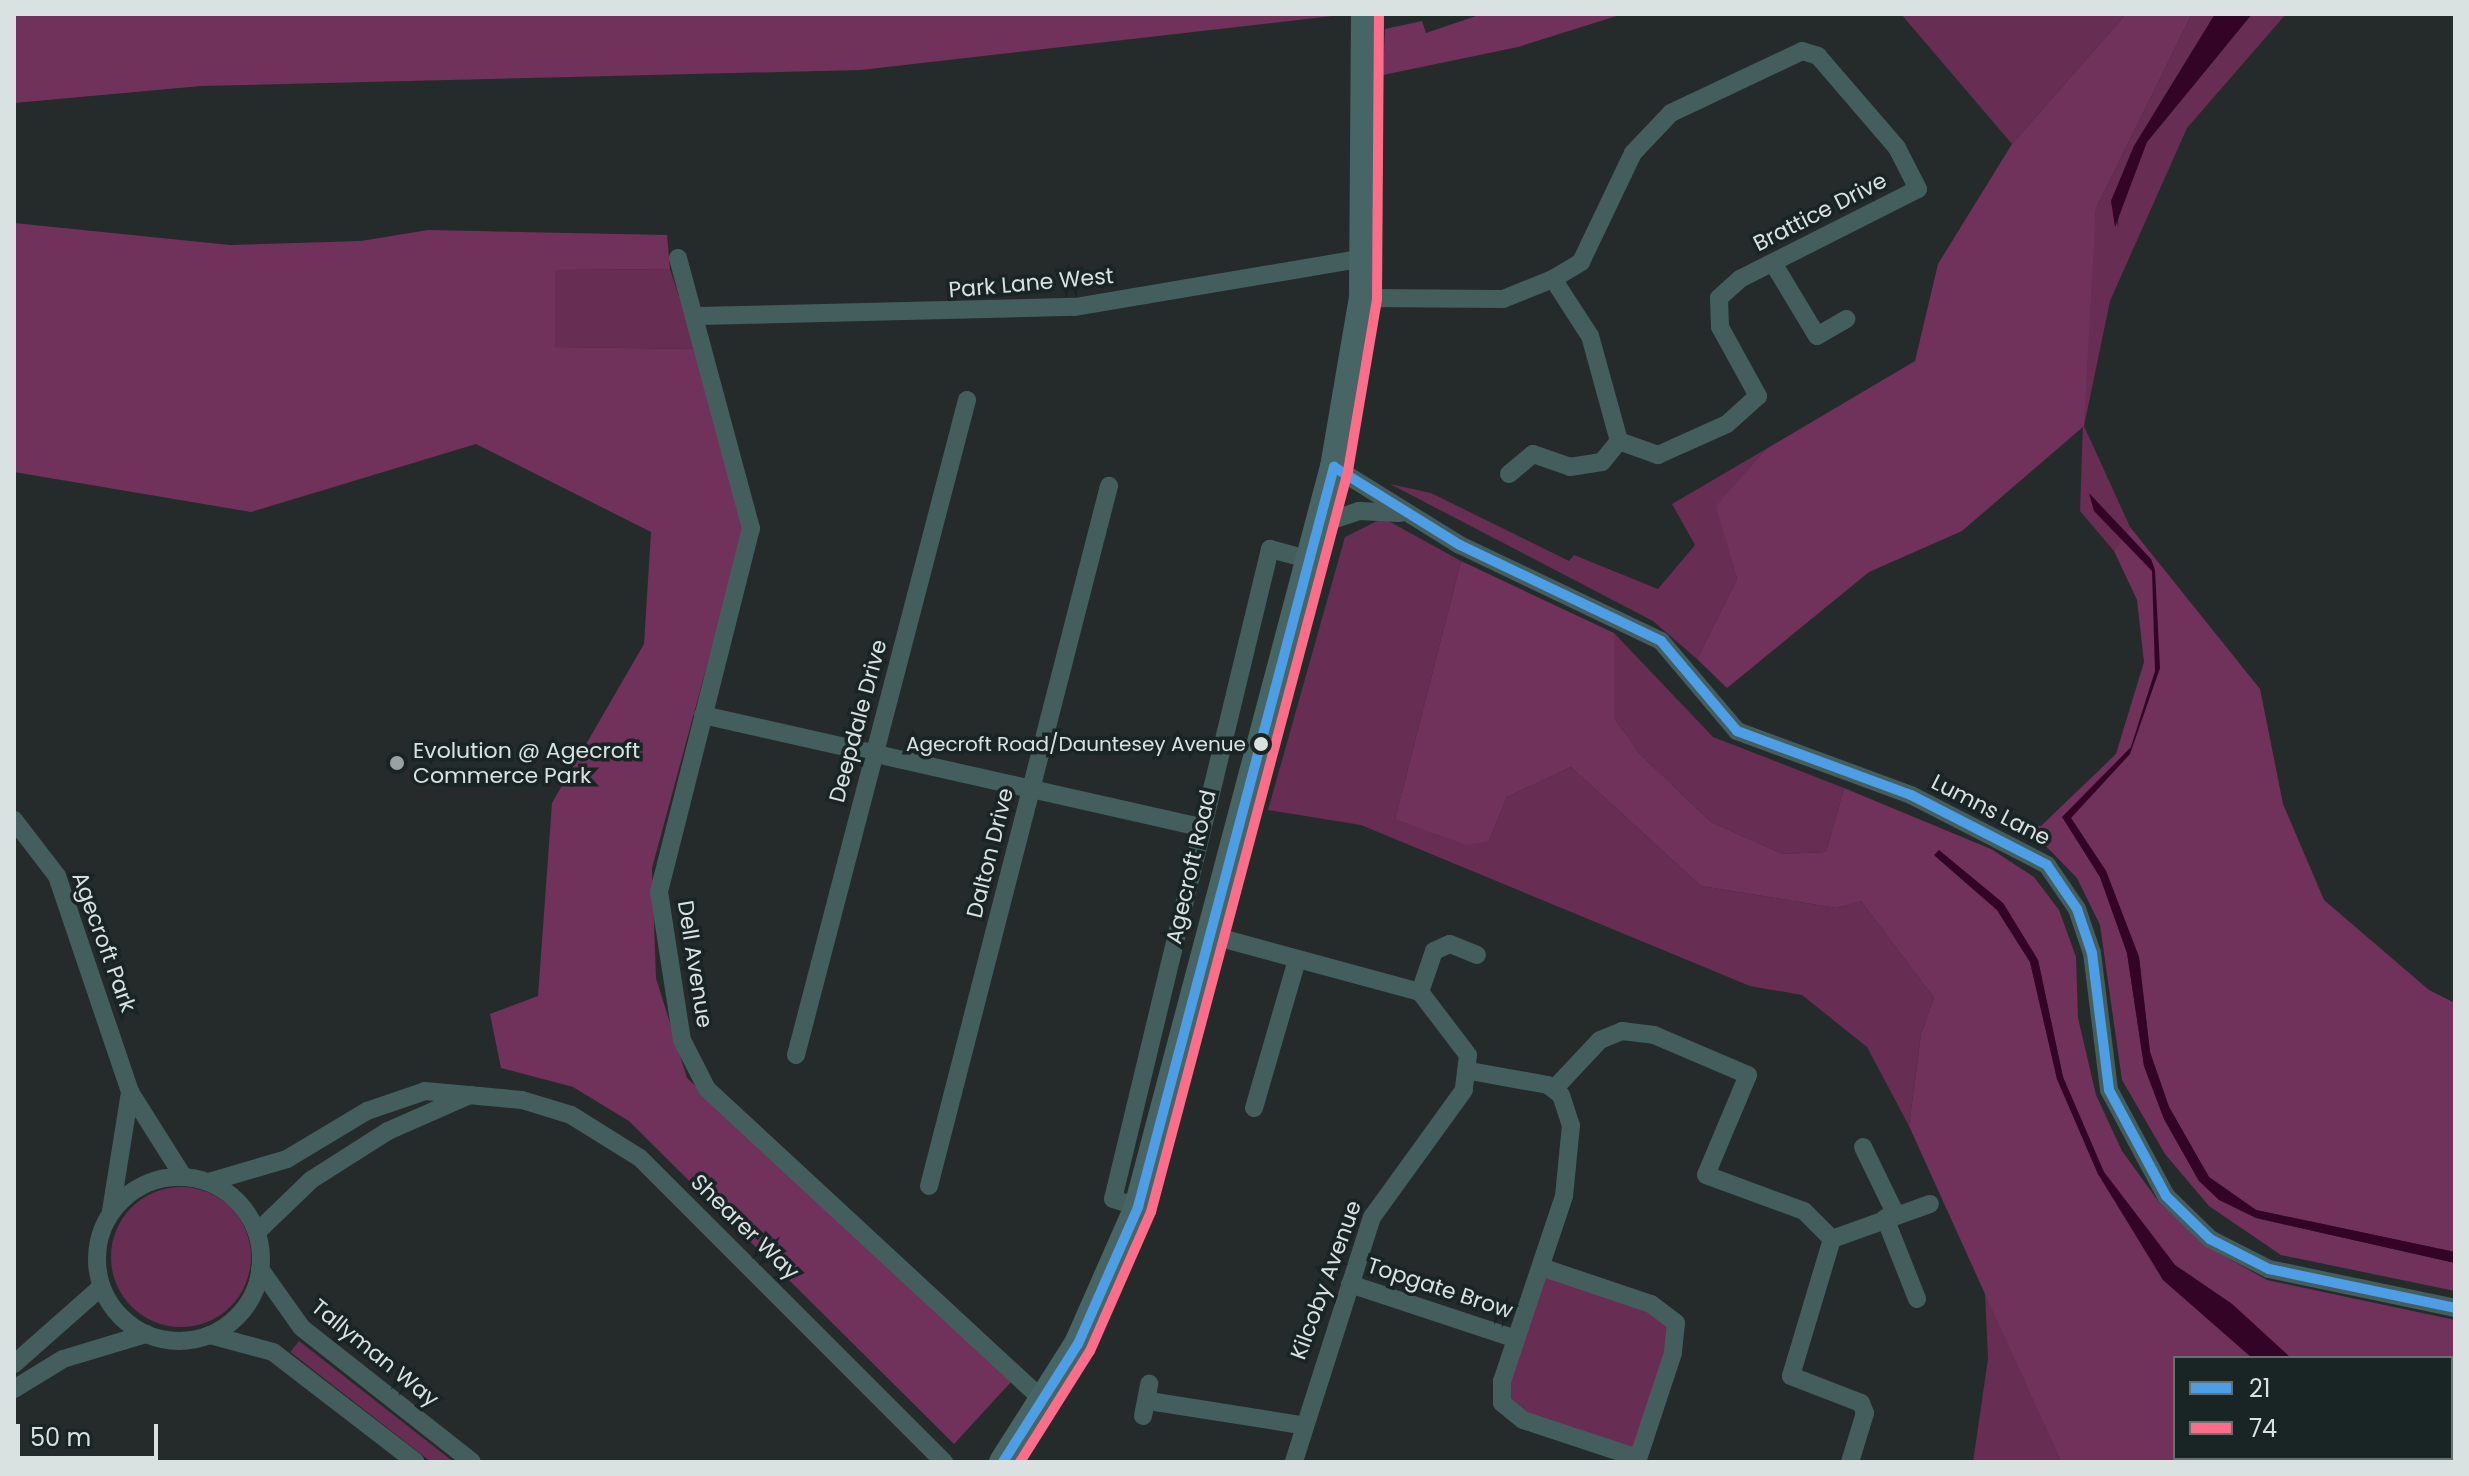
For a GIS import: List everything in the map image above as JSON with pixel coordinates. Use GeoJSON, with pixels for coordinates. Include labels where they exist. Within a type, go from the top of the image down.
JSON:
{"type":"FeatureCollection","features":[{"type":"Feature","properties":{"kind":"main road","name":"Agecroft Road"},"geometry":{"type":"LineString","coordinates":[[1003,1462],[1045,1402],[1095,1312],[1138,1207],[1307,559],[1334,467],[1363,298],[1365,14]]}},
{"type":"Feature","properties":{"kind":"street","name":"Brattice Drive"},"geometry":{"type":"LineString","coordinates":[[1363,298],[1503,299],[1553,279],[1581,262],[1633,153],[1671,113],[1802,51],[1818,56],[1879,126],[1918,189],[1773,263],[1719,298],[1720,327],[1758,396],[1688,447],[1658,455],[1619,441]]}},
{"type":"Feature","properties":{"kind":"street","name":"Dell Avenue"},"geometry":{"type":"LineString","coordinates":[[678,258],[698,316],[751,528],[659,892],[682,1040],[707,1089],[1045,1402]]}},
{"type":"Feature","properties":{"kind":"street","name":"Park Lane West"},"geometry":{"type":"LineString","coordinates":[[698,316],[1075,307],[1364,258]]}},
{"type":"Feature","properties":{"kind":"street"},"geometry":{"type":"LineString","coordinates":[[1773,263],[1817,336],[1847,319]]}},
{"type":"Feature","properties":{"kind":"street"},"geometry":{"type":"LineString","coordinates":[[1509,474],[1533,454],[1570,467],[1602,462],[1619,441],[1590,336],[1553,279]]}},
{"type":"Feature","properties":{"kind":"street","name":"Deepdale Drive"},"geometry":{"type":"LineString","coordinates":[[796,1055],[967,400]]}},
{"type":"Feature","properties":{"kind":"street","name":"Lumns Lane"},"geometry":{"type":"LineString","coordinates":[[1334,467],[1407,515],[1661,641],[1737,731],[1911,795],[2047,865],[2077,909],[2092,953],[2109,1090],[2166,1196],[2210,1239],[2269,1269],[2455,1308]]}},
{"type":"Feature","properties":{"kind":"street","name":"Dalton Drive"},"geometry":{"type":"LineString","coordinates":[[929,1186],[1109,486]]}},
{"type":"Feature","properties":{"kind":"street"},"geometry":{"type":"LineString","coordinates":[[1317,525],[1359,511],[1407,515]]}},
{"type":"Feature","properties":{"kind":"street","name":"Agecroft Road"},"geometry":{"type":"LineString","coordinates":[[1138,1207],[1113,1199],[1200,827],[1270,549],[1307,559]]}},
{"type":"Feature","properties":{"kind":"street"},"geometry":{"type":"LineString","coordinates":[[703,715],[1200,827]]}},
{"type":"Feature","properties":{"kind":"street","name":"Agecroft Park"},"geometry":{"type":"LineString","coordinates":[[14,820],[57,876],[130,1092]]}},
{"type":"Feature","properties":{"kind":"street"},"geometry":{"type":"LineString","coordinates":[[1210,935],[1420,992],[1463,1040],[1470,1071],[1554,1089],[1566,1109],[1572,1152],[1541,1267],[1500,1391],[1505,1409],[1637,1460],[1673,1353],[1676,1323],[1651,1304],[1541,1267]]}},
{"type":"Feature","properties":{"kind":"street"},"geometry":{"type":"LineString","coordinates":[[1420,992],[1434,951],[1450,944],[1477,955]]}},
{"type":"Feature","properties":{"kind":"street"},"geometry":{"type":"LineString","coordinates":[[1254,1108],[1297,960]]}},
{"type":"Feature","properties":{"kind":"street"},"geometry":{"type":"LineString","coordinates":[[1554,1089],[1600,1040],[1622,1031],[1654,1035],[1748,1075],[1706,1175],[1804,1211],[1832,1239]]}},
{"type":"Feature","properties":{"kind":"street","name":"Kilcoby Avenue"},"geometry":{"type":"LineString","coordinates":[[1294,1462],[1301,1425],[1384,1193],[1464,1090],[1470,1071]]}},
{"type":"Feature","properties":{"kind":"street","name":"Shearer Way"},"geometry":{"type":"LineString","coordinates":[[209,1182],[287,1159],[367,1111],[425,1091],[473,1094],[571,1115],[640,1158],[944,1462]]}},
{"type":"Feature","properties":{"kind":"street"},"geometry":{"type":"LineString","coordinates":[[130,1092],[183,1176]]}},
{"type":"Feature","properties":{"kind":"street"},"geometry":{"type":"LineString","coordinates":[[130,1092],[111,1212],[96,1262],[101,1287],[111,1307],[146,1334],[167,1340],[210,1335],[273,1352],[416,1462]]}},
{"type":"Feature","properties":{"kind":"street"},"geometry":{"type":"LineString","coordinates":[[257,1232],[311,1180],[388,1131],[473,1094]]}},
{"type":"Feature","properties":{"kind":"street"},"geometry":{"type":"LineString","coordinates":[[1863,1147],[1917,1299]]}},
{"type":"Feature","properties":{"kind":"street"},"geometry":{"type":"LineString","coordinates":[[111,1212],[155,1180],[183,1176],[209,1182],[246,1211],[257,1232],[260,1269],[244,1309],[210,1335]]}},
{"type":"Feature","properties":{"kind":"street"},"geometry":{"type":"LineString","coordinates":[[1832,1239],[1930,1204]]}},
{"type":"Feature","properties":{"kind":"street"},"geometry":{"type":"LineString","coordinates":[[1832,1239],[1791,1376],[1861,1403],[1865,1413],[1850,1462]]}},
{"type":"Feature","properties":{"kind":"street","name":"Tallyman Way"},"geometry":{"type":"LineString","coordinates":[[260,1269],[318,1342],[472,1462]]}},
{"type":"Feature","properties":{"kind":"street","name":"Topgate Brow"},"geometry":{"type":"LineString","coordinates":[[1350,1284],[1516,1339]]}},
{"type":"Feature","properties":{"kind":"street"},"geometry":{"type":"LineString","coordinates":[[14,1364],[101,1287]]}},
{"type":"Feature","properties":{"kind":"street"},"geometry":{"type":"LineString","coordinates":[[14,1389],[63,1359],[146,1334]]}},
{"type":"Feature","properties":{"kind":"street"},"geometry":{"type":"LineString","coordinates":[[1147,1400],[1301,1425]]}},
{"type":"Feature","properties":{"kind":"shaded area"},"geometry":{"type":"Polygon","coordinates":[[[14,14],[1350,14],[861,70],[201,86],[14,103],[14,14]]]}},
{"type":"Feature","properties":{"kind":"shaded area"},"geometry":{"type":"Polygon","coordinates":[[[1482,14],[1623,14],[1518,47],[1383,75],[1385,29],[1422,21],[1426,33],[1482,14]]]}},
{"type":"Feature","properties":{"kind":"shaded area"},"geometry":{"type":"Polygon","coordinates":[[[1901,14],[2126,14],[2012,144],[1901,14]]]}},
{"type":"Feature","properties":{"kind":"shaded area"},"geometry":{"type":"Polygon","coordinates":[[[2126,14],[2192,14],[2096,208],[2084,426],[1962,531],[1869,572],[1727,688],[1697,659],[1737,579],[1716,506],[1766,449],[1915,361],[1938,264],[2012,144],[2126,14]]]}},
{"type":"Feature","properties":{"kind":"shaded area"},"geometry":{"type":"Polygon","coordinates":[[[2192,14],[2215,14],[2134,146],[2111,201],[2118,227],[2119,204],[2147,142],[2252,14],[2286,14],[2187,128],[2110,301],[2084,426],[2130,527],[2114,551],[2080,511],[2086,335],[2096,208],[2192,14]]]}},
{"type":"Feature","properties":{"kind":"shaded area"},"geometry":{"type":"Polygon","coordinates":[[[2215,14],[2252,14],[2147,142],[2115,227],[2111,201],[2134,146],[2215,14]]]}},
{"type":"Feature","properties":{"kind":"shaded area"},"geometry":{"type":"Polygon","coordinates":[[[14,223],[230,245],[361,241],[428,230],[667,235],[670,269],[555,270],[555,347],[696,349],[745,525],[652,868],[656,978],[687,1078],[1011,1382],[954,1444],[629,1121],[573,1087],[501,1068],[490,1014],[538,996],[552,803],[644,644],[651,532],[476,444],[251,512],[14,472],[14,223]]]}},
{"type":"Feature","properties":{"kind":"shaded area"},"geometry":{"type":"Polygon","coordinates":[[[670,269],[696,349],[555,347],[555,270],[670,269]]]}},
{"type":"Feature","properties":{"kind":"shaded area"},"geometry":{"type":"Polygon","coordinates":[[[1766,449],[1717,506],[1737,579],[1697,659],[1653,621],[1390,484],[1431,493],[1569,561],[1574,555],[1658,589],[1695,545],[1672,504],[1766,449]]]}},
{"type":"Feature","properties":{"kind":"shaded area"},"geometry":{"type":"Polygon","coordinates":[[[2089,493],[2151,559],[2155,570],[2160,668],[2130,754],[2071,818],[2106,871],[2139,957],[2150,1052],[2169,1107],[2209,1177],[2256,1210],[2455,1252],[2455,1263],[2256,1218],[2219,1200],[2199,1181],[2164,1119],[2144,1066],[2127,953],[2100,877],[2062,817],[2131,747],[2155,671],[2152,571],[2094,511],[2089,493]]]}},
{"type":"Feature","properties":{"kind":"shaded area"},"geometry":{"type":"Polygon","coordinates":[[[1383,518],[1461,561],[1395,819],[1489,841],[1507,797],[1571,767],[1701,886],[1837,908],[1861,901],[1934,998],[1921,1034],[1909,1126],[1867,1047],[1802,995],[1750,986],[1361,825],[1268,810],[1345,537],[1383,518]]]}},
{"type":"Feature","properties":{"kind":"shaded area"},"geometry":{"type":"Polygon","coordinates":[[[2130,527],[2260,689],[2283,804],[2324,900],[2429,990],[2455,1003],[2455,1252],[2256,1210],[2209,1177],[2169,1107],[2150,1052],[2139,957],[2106,871],[2067,812],[2063,817],[2100,877],[2127,953],[2144,1066],[2164,1119],[2199,1181],[2256,1218],[2455,1263],[2455,1291],[2281,1255],[2209,1206],[2165,1154],[2122,1080],[2100,925],[2077,878],[2040,840],[2006,824],[2041,826],[2116,754],[2144,662],[2137,600],[2114,551],[2130,527]]]}},
{"type":"Feature","properties":{"kind":"shaded area"},"geometry":{"type":"Polygon","coordinates":[[[1461,561],[1614,633],[1614,718],[1640,754],[1711,822],[1783,854],[1826,852],[1844,788],[1991,849],[2034,877],[2059,910],[2076,957],[2078,1018],[2096,1095],[2122,1151],[2159,1202],[2206,1246],[2267,1280],[2455,1320],[2455,1460],[2453,1356],[2289,1356],[2232,1304],[2175,1265],[2103,1171],[2063,1077],[2038,960],[2003,903],[1939,851],[1935,856],[1997,910],[2030,962],[2057,1079],[2098,1174],[2250,1356],[2173,1356],[2173,1460],[2353,1462],[2061,1462],[1909,1126],[1921,1034],[1934,998],[1861,901],[1837,908],[1701,886],[1571,767],[1507,797],[1489,841],[1466,845],[1395,819],[1461,561]]]}},
{"type":"Feature","properties":{"kind":"shaded area"},"geometry":{"type":"Polygon","coordinates":[[[1614,633],[1713,737],[1844,788],[1826,852],[1783,854],[1711,822],[1640,754],[1614,718],[1614,633]]]}},
{"type":"Feature","properties":{"kind":"shaded area"},"geometry":{"type":"Polygon","coordinates":[[[1939,850],[2003,903],[2038,960],[2063,1077],[2104,1172],[2175,1265],[2232,1304],[2289,1356],[2250,1356],[2163,1280],[2098,1174],[2057,1079],[2030,962],[1997,910],[1934,855],[1939,850]]]}},
{"type":"Feature","properties":{"kind":"shaded area"},"geometry":{"type":"Polygon","coordinates":[[[181,1187],[208,1192],[231,1207],[246,1230],[251,1257],[246,1284],[231,1307],[208,1322],[181,1327],[154,1322],[131,1307],[116,1284],[111,1257],[116,1230],[131,1207],[154,1192],[181,1187]]]}},
{"type":"Feature","properties":{"kind":"shaded area"},"geometry":{"type":"Polygon","coordinates":[[[1544,1272],[1662,1314],[1672,1325],[1636,1454],[1518,1414],[1503,1396],[1544,1272]]]}},
{"type":"Feature","properties":{"kind":"shaded area"},"geometry":{"type":"Polygon","coordinates":[[[1985,1293],[2061,1462],[1973,1462],[1988,1359],[1985,1293]]]}},
{"type":"Feature","properties":{"kind":"shaded area"},"geometry":{"type":"Polygon","coordinates":[[[299,1341],[454,1462],[431,1462],[290,1352],[299,1341]]]}},
{"type":"Feature","properties":{"kind":"transit line","name":"74"},"geometry":{"type":"LineString","coordinates":[[1020,1462],[1090,1351],[1151,1212],[1348,471],[1377,299],[1379,14]]}},
{"type":"Feature","properties":{"kind":"transit line","name":"21"},"geometry":{"type":"LineString","coordinates":[[1334,467],[1460,545],[1661,641],[1737,731],[1911,795],[2047,865],[2077,909],[2092,953],[2109,1090],[2166,1196],[2210,1239],[2269,1269],[2455,1308]]}},
{"type":"Feature","properties":{"kind":"transit line","name":"21"},"geometry":{"type":"LineString","coordinates":[[1003,1462],[1078,1344],[1138,1207],[1334,467]]}},
{"type":"Feature","properties":{"kind":"place","name":"Agecroft Road/Dauntesey Avenue"},"geometry":{"type":"Point","coordinates":[1261,744]}},
{"type":"Feature","properties":{"kind":"place","name":"Evolution @ Agecroft Commerce Park"},"geometry":{"type":"Point","coordinates":[397,763]}}]}
